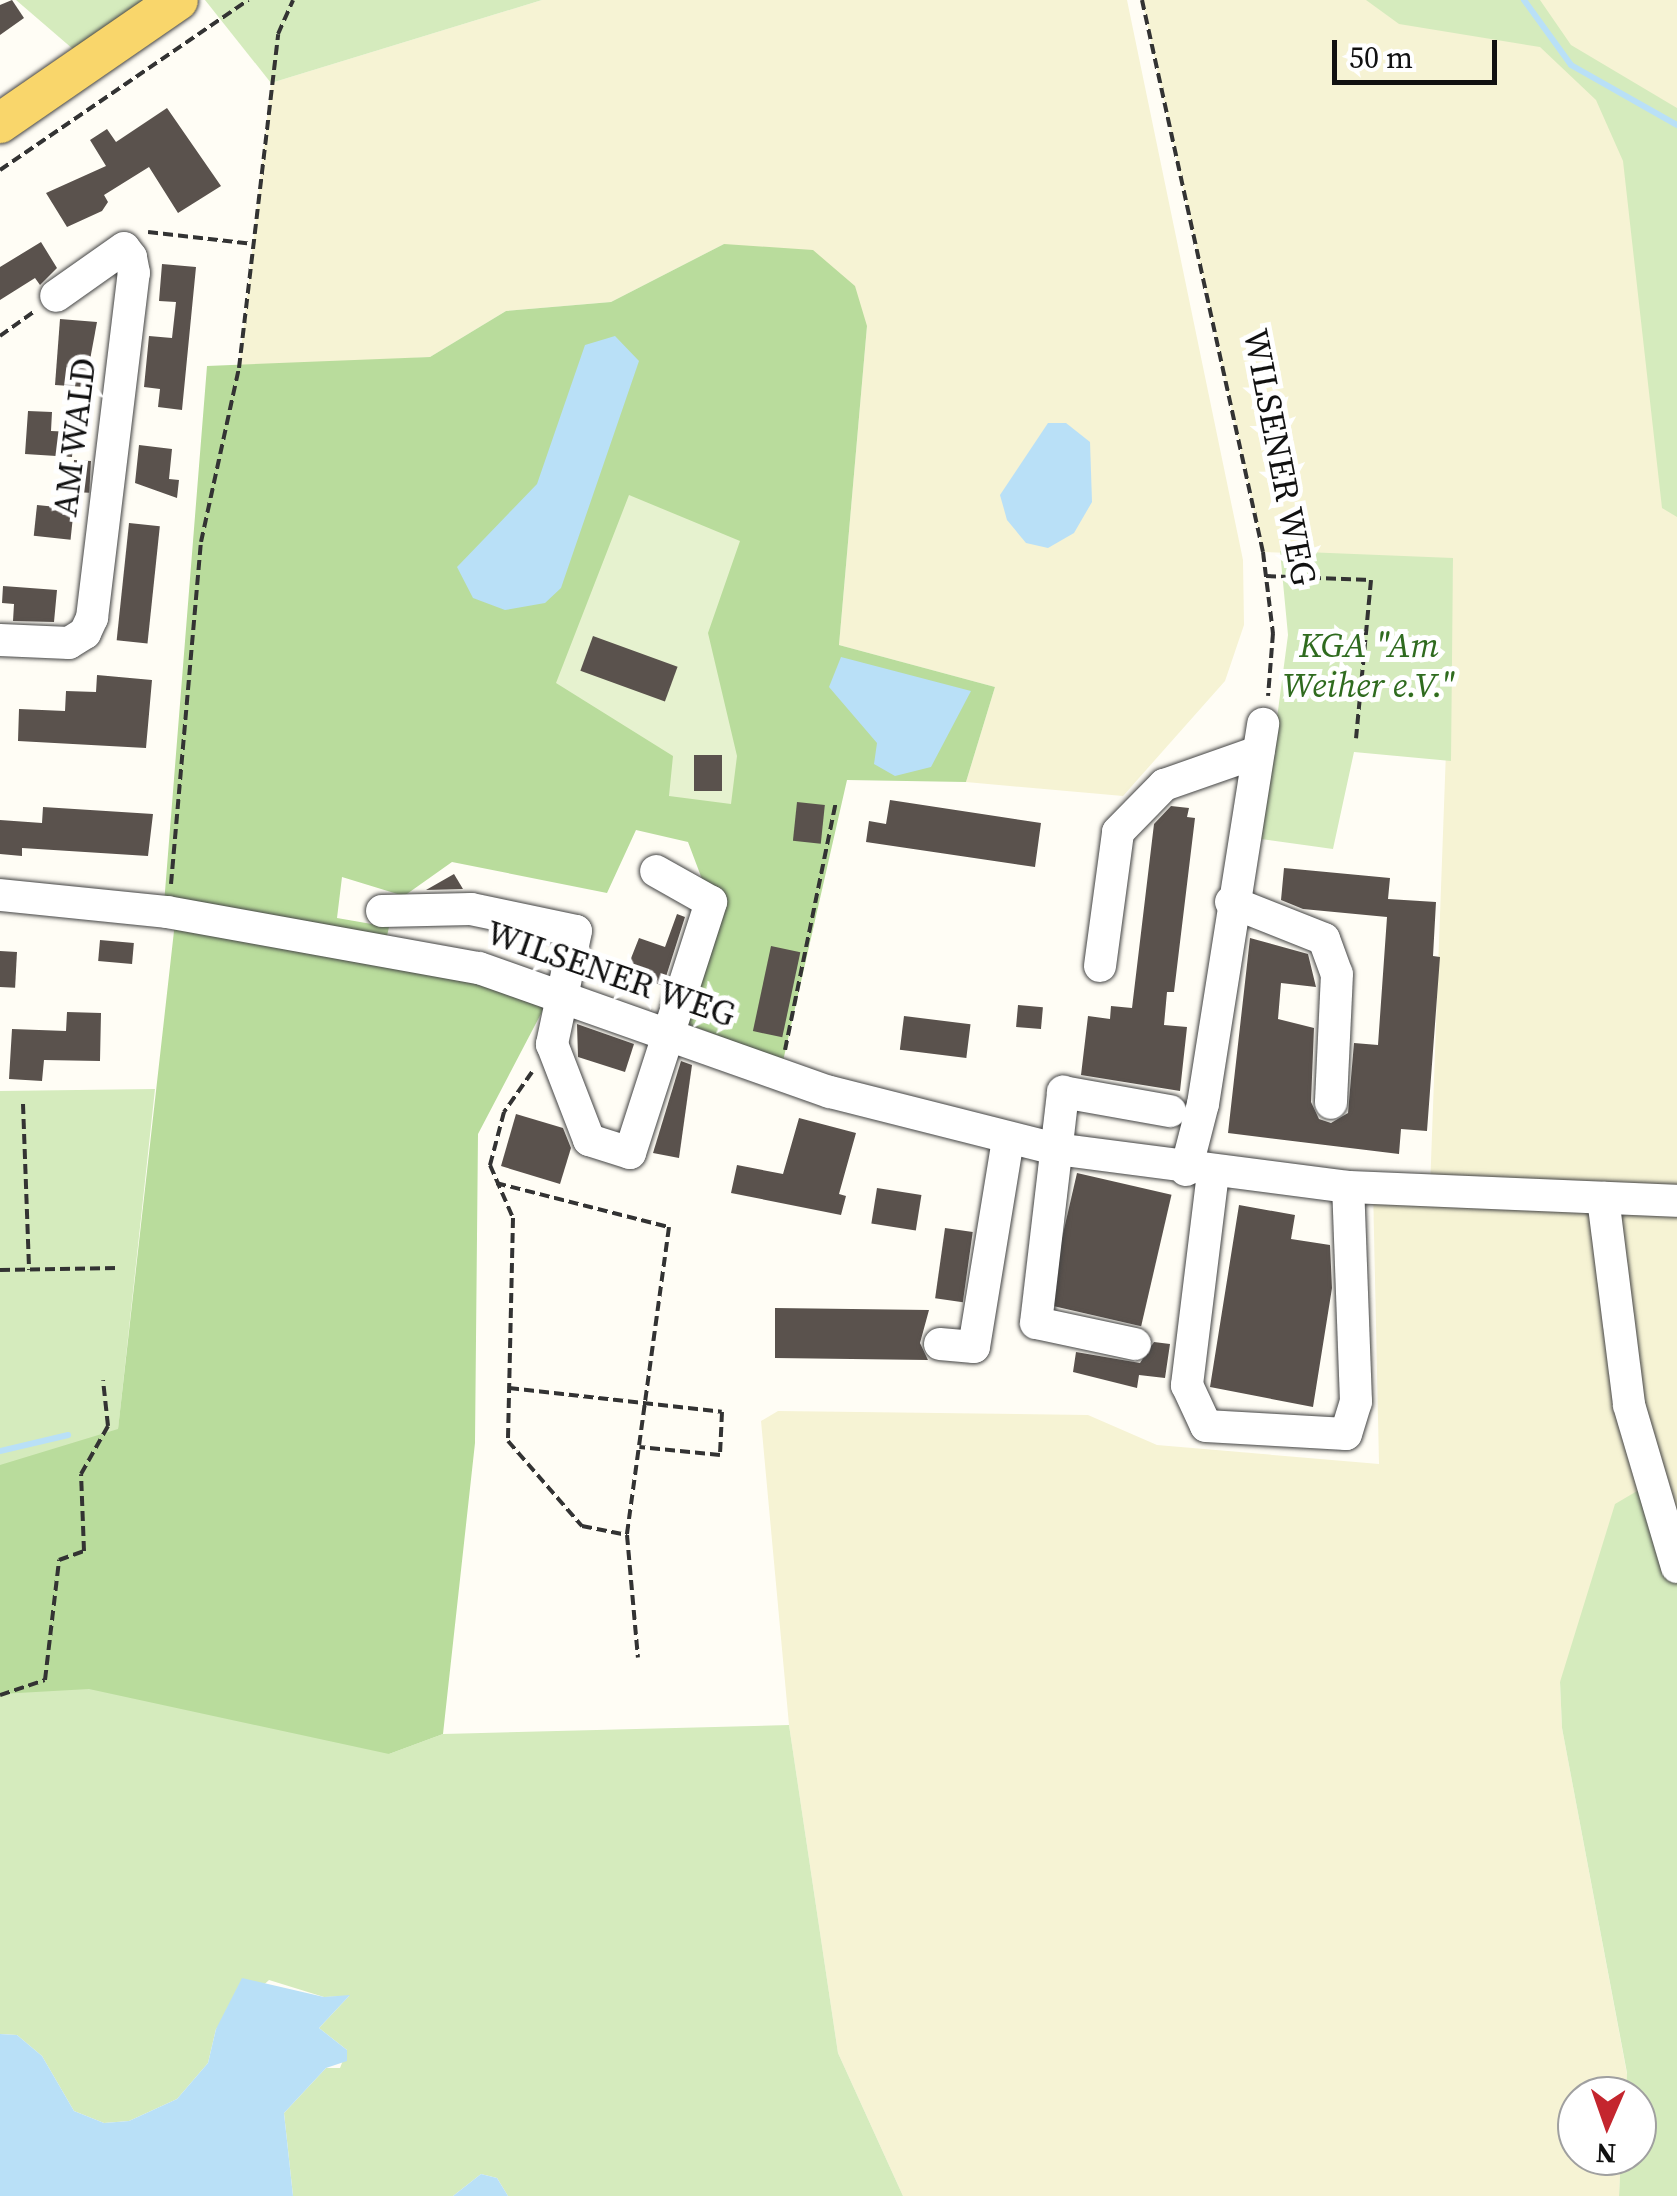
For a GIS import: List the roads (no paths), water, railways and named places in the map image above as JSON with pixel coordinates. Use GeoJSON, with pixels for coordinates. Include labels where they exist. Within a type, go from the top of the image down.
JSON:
{"type":"FeatureCollection","features":[{"type":"Feature","properties":{"kind":"main road"},"geometry":{"type":"LineString","coordinates":[[0,123],[178,0]]}},
{"type":"Feature","properties":{"kind":"street","name":"AM WALD"},"geometry":{"type":"LineString","coordinates":[[0,640],[69,643],[92,618],[134,273],[124,248],[56,296]]}},
{"type":"Feature","properties":{"kind":"street"},"geometry":{"type":"LineString","coordinates":[[1100,966],[1118,832],[1164,785],[1261,738],[1231,902],[1203,1104],[1188,1385],[1206,1426],[1346,1434],[1356,1402],[1348,1186]]}},
{"type":"Feature","properties":{"kind":"street"},"geometry":{"type":"LineString","coordinates":[[382,911],[471,909],[576,930],[559,992],[552,1044],[589,1140],[630,1153],[712,902],[656,871]]}},
{"type":"Feature","properties":{"kind":"street","name":"WILSENER WEG"},"geometry":{"type":"LineString","coordinates":[[0,895],[166,912],[385,947],[559,992],[780,1074],[1056,1149],[1200,1172],[1348,1186],[1677,1201]]}},
{"type":"Feature","properties":{"kind":"street"},"geometry":{"type":"LineString","coordinates":[[1231,902],[1324,939],[1337,974],[1331,1103]]}},
{"type":"Feature","properties":{"kind":"street"},"geometry":{"type":"LineString","coordinates":[[1135,1344],[1036,1323],[1063,1092],[1170,1111]]}},
{"type":"Feature","properties":{"kind":"street"},"geometry":{"type":"LineString","coordinates":[[940,1344],[974,1346],[1008,1139]]}},
{"type":"Feature","properties":{"kind":"street"},"geometry":{"type":"LineString","coordinates":[[1603,1198],[1629,1404],[1677,1567]]}},
{"type":"Feature","properties":{"kind":"water"},"geometry":{"type":"Polygon","coordinates":[[[615,336],[639,361],[561,588],[545,603],[505,610],[473,598],[457,567],[537,484],[585,345],[615,336]]]}},
{"type":"Feature","properties":{"kind":"water"},"geometry":{"type":"Polygon","coordinates":[[[1048,423],[1066,423],[1090,442],[1092,502],[1074,533],[1048,548],[1026,543],[1007,520],[1000,495],[1048,423]]]}},
{"type":"Feature","properties":{"kind":"water"},"geometry":{"type":"Polygon","coordinates":[[[841,657],[971,691],[931,767],[895,776],[874,764],[877,743],[829,687],[841,657]]]}},
{"type":"Feature","properties":{"kind":"water"},"geometry":{"type":"Polygon","coordinates":[[[242,1978],[324,1997],[350,1995],[319,2028],[347,2050],[347,2061],[326,2068],[284,2113],[293,2196],[0,2196],[0,2034],[17,2035],[42,2056],[74,2111],[104,2123],[129,2121],[177,2099],[208,2063],[216,2029],[242,1978]]]}},
{"type":"Feature","properties":{"kind":"water"},"geometry":{"type":"Polygon","coordinates":[[[481,2174],[497,2178],[508,2196],[453,2196],[481,2174]]]}},
{"type":"Feature","properties":{"kind":"waterway"},"geometry":{"type":"LineString","coordinates":[[1524,0],[1571,65],[1677,125]]}},
{"type":"Feature","properties":{"kind":"waterway"},"geometry":{"type":"LineString","coordinates":[[0,1451],[68,1435]]}},
{"type":"Feature","properties":{"kind":"park label","name":"KGA \"Am Weiher e.V.\""},"geometry":{"type":"Point","coordinates":[1369,665]}}]}
